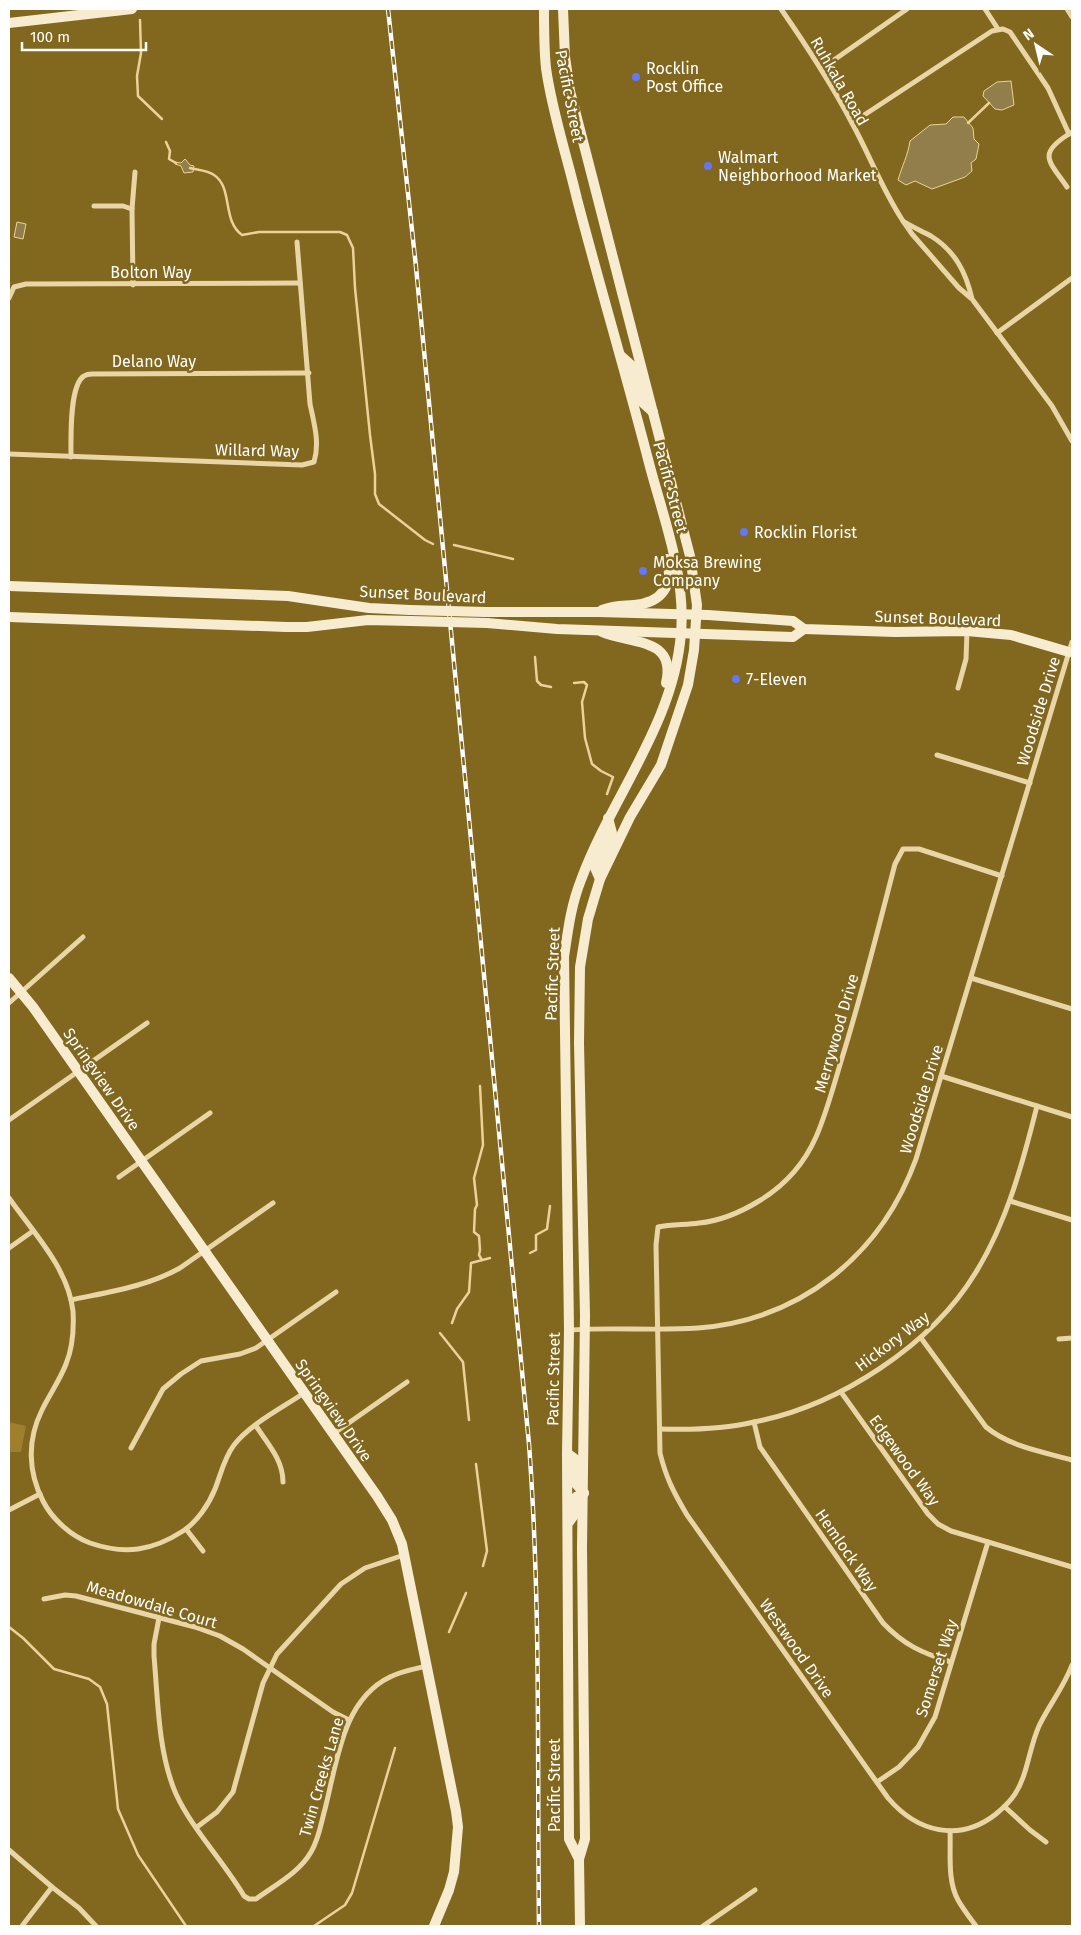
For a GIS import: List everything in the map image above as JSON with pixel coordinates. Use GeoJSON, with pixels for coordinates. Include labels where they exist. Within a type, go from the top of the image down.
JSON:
{"type":"FeatureCollection","features":[{"type":"Feature","properties":{"kind":"main road"},"geometry":{"type":"LineString","coordinates":[[9,23],[132,9]]}},
{"type":"Feature","properties":{"kind":"main road","name":"Pacific Street"},"geometry":{"type":"LineString","coordinates":[[544,9],[546,68],[552,101],[663,514],[676,568],[681,614],[681,633],[676,664],[666,700],[639,764],[608,818],[580,880],[571,910],[564,966],[569,1330],[567,1453],[569,1839],[579,1859]]}},
{"type":"Feature","properties":{"kind":"main road","name":"Pacific Street"},"geometry":{"type":"LineString","coordinates":[[563,9],[564,48],[570,91],[690,556],[695,578],[697,615],[688,685],[661,765],[630,817],[600,879],[588,919],[580,972],[579,1043],[585,1329],[585,1839],[579,1859],[580,1926]]}},
{"type":"Feature","properties":{"kind":"main road"},"geometry":{"type":"LineString","coordinates":[[621,355],[631,364],[642,402],[654,412]]}},
{"type":"Feature","properties":{"kind":"main road"},"geometry":{"type":"LineString","coordinates":[[598,612],[614,606],[644,604],[654,600],[665,589],[670,577],[660,528],[663,514]]}},
{"type":"Feature","properties":{"kind":"main road","name":"Sunset Boulevard"},"geometry":{"type":"LineString","coordinates":[[9,586],[288,596],[326,600],[369,608],[410,610],[681,614],[793,621],[804,628],[895,632],[967,631],[1011,635],[1071,647]]}},
{"type":"Feature","properties":{"kind":"main road","name":"Sunset Boulevard"},"geometry":{"type":"LineString","coordinates":[[9,617],[286,626],[315,626],[368,620],[411,621],[486,623],[557,629],[793,637],[804,628]]}},
{"type":"Feature","properties":{"kind":"main road"},"geometry":{"type":"LineString","coordinates":[[597,630],[614,638],[632,639],[645,642],[654,647],[667,664],[666,700]]}},
{"type":"Feature","properties":{"kind":"main road"},"geometry":{"type":"LineString","coordinates":[[600,879],[595,868],[612,833],[608,818]]}},
{"type":"Feature","properties":{"kind":"main road"},"geometry":{"type":"LineString","coordinates":[[566,942],[583,944]]}},
{"type":"Feature","properties":{"kind":"main road","name":"Springview Drive"},"geometry":{"type":"LineString","coordinates":[[9,978],[33,1007],[268,1341],[386,1510],[399,1533],[452,1786],[458,1827],[454,1872],[447,1897],[434,1926]]}},
{"type":"Feature","properties":{"kind":"main road"},"geometry":{"type":"LineString","coordinates":[[565,1044],[579,1043]]}},
{"type":"Feature","properties":{"kind":"main road"},"geometry":{"type":"LineString","coordinates":[[567,1453],[575,1459],[576,1483],[584,1492],[576,1497],[574,1515],[568,1523]]}},
{"type":"Feature","properties":{"kind":"main road"},"geometry":{"type":"LineString","coordinates":[[568,1660],[573,1652],[576,1630],[584,1626]]}},
{"type":"Feature","properties":{"kind":"main road"},"geometry":{"type":"LineString","coordinates":[[569,1719],[575,1722],[576,1750],[584,1758],[576,1765],[576,1782],[569,1790]]}},
{"type":"Feature","properties":{"kind":"street","name":"Ruhkala Road"},"geometry":{"type":"LineString","coordinates":[[780,9],[821,69],[852,124],[889,199],[912,234],[959,288],[972,299],[1052,406],[1072,439]]}},
{"type":"Feature","properties":{"kind":"street"},"geometry":{"type":"LineString","coordinates":[[821,69],[907,9]]}},
{"type":"Feature","properties":{"kind":"street"},"geometry":{"type":"LineString","coordinates":[[985,9],[998,29]]}},
{"type":"Feature","properties":{"kind":"street"},"geometry":{"type":"LineString","coordinates":[[1067,9],[1072,17]]}},
{"type":"Feature","properties":{"kind":"street"},"geometry":{"type":"LineString","coordinates":[[852,124],[992,31],[998,29],[1007,30],[1043,80],[1071,133],[1055,143],[1049,156],[1050,163],[1067,187]]}},
{"type":"Feature","properties":{"kind":"street"},"geometry":{"type":"LineString","coordinates":[[133,285],[132,209],[135,172]]}},
{"type":"Feature","properties":{"kind":"street"},"geometry":{"type":"LineString","coordinates":[[94,206],[123,206],[132,209]]}},
{"type":"Feature","properties":{"kind":"street","name":"Ruhkala Road"},"geometry":{"type":"LineString","coordinates":[[904,221],[914,229],[928,235],[952,253],[966,277],[972,299]]}},
{"type":"Feature","properties":{"kind":"street","name":"Willard Way"},"geometry":{"type":"LineString","coordinates":[[9,454],[302,465],[314,462],[317,451],[315,425],[310,404],[297,242]]}},
{"type":"Feature","properties":{"kind":"street"},"geometry":{"type":"LineString","coordinates":[[997,333],[1072,278]]}},
{"type":"Feature","properties":{"kind":"street","name":"Bolton Way"},"geometry":{"type":"LineString","coordinates":[[9,298],[14,287],[26,284],[300,283]]}},
{"type":"Feature","properties":{"kind":"street","name":"Delano Way"},"geometry":{"type":"LineString","coordinates":[[71,457],[74,402],[79,381],[84,376],[92,374],[308,373]]}},
{"type":"Feature","properties":{"kind":"street"},"geometry":{"type":"LineString","coordinates":[[958,688],[966,659],[967,631]]}},
{"type":"Feature","properties":{"kind":"street","name":"Woodside Drive"},"geometry":{"type":"LineString","coordinates":[[569,1330],[657,1329],[721,1325],[762,1315],[809,1293],[844,1268],[874,1237],[897,1203],[916,1159],[1071,647]]}},
{"type":"Feature","properties":{"kind":"street"},"geometry":{"type":"LineString","coordinates":[[937,755],[1030,783]]}},
{"type":"Feature","properties":{"kind":"street","name":"Merrywood Drive"},"geometry":{"type":"LineString","coordinates":[[658,1227],[672,1223],[700,1223],[720,1219],[759,1202],[793,1173],[805,1156],[816,1137],[827,1108],[856,1012],[895,864],[903,848],[919,849],[1002,876]]}},
{"type":"Feature","properties":{"kind":"street"},"geometry":{"type":"LineString","coordinates":[[9,1002],[84,937]]}},
{"type":"Feature","properties":{"kind":"street"},"geometry":{"type":"LineString","coordinates":[[971,978],[1072,1009]]}},
{"type":"Feature","properties":{"kind":"street"},"geometry":{"type":"LineString","coordinates":[[9,1120],[147,1023]]}},
{"type":"Feature","properties":{"kind":"street"},"geometry":{"type":"LineString","coordinates":[[941,1076],[1072,1117]]}},
{"type":"Feature","properties":{"kind":"street","name":"Hickory Way"},"geometry":{"type":"LineString","coordinates":[[660,1429],[686,1430],[754,1422],[801,1408],[841,1392],[921,1338],[953,1305],[976,1272],[991,1245],[1010,1201],[1038,1106]]}},
{"type":"Feature","properties":{"kind":"street"},"geometry":{"type":"LineString","coordinates":[[119,1177],[210,1114]]}},
{"type":"Feature","properties":{"kind":"street"},"geometry":{"type":"LineString","coordinates":[[9,1198],[61,1272],[71,1300],[73,1335],[70,1350],[66,1364],[42,1411],[32,1438],[31,1466],[40,1494],[54,1517],[73,1534],[86,1541],[113,1550],[127,1551],[142,1549],[171,1539],[186,1529],[209,1502],[225,1461],[234,1444],[256,1426],[304,1393]]}},
{"type":"Feature","properties":{"kind":"street"},"geometry":{"type":"LineString","coordinates":[[1010,1201],[1072,1220]]}},
{"type":"Feature","properties":{"kind":"street"},"geometry":{"type":"LineString","coordinates":[[71,1300],[147,1283],[164,1277],[273,1203]]}},
{"type":"Feature","properties":{"kind":"street","name":"Westwood Drive"},"geometry":{"type":"LineString","coordinates":[[658,1227],[656,1245],[660,1453],[672,1492],[888,1798],[909,1818],[935,1829],[950,1831],[978,1825],[1005,1807],[1015,1795],[1021,1782],[1035,1735],[1045,1714],[1068,1677],[1072,1665]]}},
{"type":"Feature","properties":{"kind":"street"},"geometry":{"type":"LineString","coordinates":[[9,1248],[33,1231]]}},
{"type":"Feature","properties":{"kind":"street"},"geometry":{"type":"LineString","coordinates":[[131,1448],[163,1389],[181,1374],[201,1361],[240,1354],[268,1341],[336,1292]]}},
{"type":"Feature","properties":{"kind":"street"},"geometry":{"type":"LineString","coordinates":[[921,1338],[986,1427],[997,1436],[1009,1442],[1072,1460]]}},
{"type":"Feature","properties":{"kind":"street"},"geometry":{"type":"LineString","coordinates":[[1059,1339],[1072,1338]]}},
{"type":"Feature","properties":{"kind":"street"},"geometry":{"type":"LineString","coordinates":[[333,1434],[407,1382]]}},
{"type":"Feature","properties":{"kind":"street","name":"Edgewood Way"},"geometry":{"type":"LineString","coordinates":[[841,1392],[928,1514],[938,1524],[951,1531],[1072,1567]]}},
{"type":"Feature","properties":{"kind":"street","name":"Hemlock Way"},"geometry":{"type":"LineString","coordinates":[[754,1422],[760,1447],[883,1623],[912,1648],[951,1662]]}},
{"type":"Feature","properties":{"kind":"street"},"geometry":{"type":"LineString","coordinates":[[256,1426],[278,1458],[283,1472],[283,1482]]}},
{"type":"Feature","properties":{"kind":"street"},"geometry":{"type":"LineString","coordinates":[[9,1510],[40,1494]]}},
{"type":"Feature","properties":{"kind":"street"},"geometry":{"type":"LineString","coordinates":[[186,1529],[203,1551]]}},
{"type":"Feature","properties":{"kind":"street","name":"Somerset Way"},"geometry":{"type":"LineString","coordinates":[[877,1782],[899,1767],[918,1748],[927,1734],[940,1704],[988,1542]]}},
{"type":"Feature","properties":{"kind":"street"},"geometry":{"type":"LineString","coordinates":[[197,1827],[217,1812],[233,1792],[262,1683],[277,1654],[341,1584],[364,1568],[405,1555]]}},
{"type":"Feature","properties":{"kind":"street","name":"Meadowdale Court"},"geometry":{"type":"LineString","coordinates":[[44,1598],[65,1595],[76,1596],[195,1627],[220,1636],[269,1667],[333,1712],[349,1720]]}},
{"type":"Feature","properties":{"kind":"street","name":"Twin Creeks Lane"},"geometry":{"type":"LineString","coordinates":[[159,1618],[154,1644],[154,1656],[164,1758],[177,1796],[244,1896],[249,1899],[256,1899],[291,1874],[311,1853],[320,1831],[349,1720],[362,1699],[380,1683],[403,1672],[427,1666]]}},
{"type":"Feature","properties":{"kind":"street"},"geometry":{"type":"LineString","coordinates":[[1005,1807],[1046,1842]]}},
{"type":"Feature","properties":{"kind":"street"},"geometry":{"type":"LineString","coordinates":[[950,1831],[951,1870],[954,1891],[976,1926]]}},
{"type":"Feature","properties":{"kind":"street"},"geometry":{"type":"LineString","coordinates":[[9,1850],[79,1908],[96,1926]]}},
{"type":"Feature","properties":{"kind":"street"},"geometry":{"type":"LineString","coordinates":[[22,1926],[52,1887]]}},
{"type":"Feature","properties":{"kind":"street"},"geometry":{"type":"LineString","coordinates":[[703,1926],[755,1890]]}},
{"type":"Feature","properties":{"kind":"shaded area"},"geometry":{"type":"Polygon","coordinates":[[[1011,81],[1014,105],[1002,110],[995,109],[983,96],[984,91],[997,82],[1011,81]]]}},
{"type":"Feature","properties":{"kind":"shaded area"},"geometry":{"type":"Polygon","coordinates":[[[953,117],[964,117],[973,128],[974,139],[979,144],[976,159],[971,163],[972,171],[965,177],[932,189],[915,181],[906,185],[898,180],[910,141],[930,125],[946,124],[953,117]]]}},
{"type":"Feature","properties":{"kind":"shaded area"},"geometry":{"type":"Polygon","coordinates":[[[185,159],[190,165],[194,166],[193,172],[184,173],[181,166],[175,164],[175,162],[181,163],[185,159]]]}},
{"type":"Feature","properties":{"kind":"shaded area"},"geometry":{"type":"Polygon","coordinates":[[[17,222],[26,224],[23,239],[14,237],[17,222]]]}},
{"type":"Feature","properties":{"kind":"shaded area"},"geometry":{"type":"Polygon","coordinates":[[[9,1422],[26,1426],[21,1452],[9,1452],[9,1422]]]}},
{"type":"Feature","properties":{"kind":"waterway"},"geometry":{"type":"LineString","coordinates":[[140,20],[141,53],[137,76],[138,96],[162,119]]}},
{"type":"Feature","properties":{"kind":"waterway"},"geometry":{"type":"LineString","coordinates":[[968,123],[989,103]]}},
{"type":"Feature","properties":{"kind":"waterway"},"geometry":{"type":"LineString","coordinates":[[166,142],[170,151],[169,159],[176,163]]}},
{"type":"Feature","properties":{"kind":"waterway"},"geometry":{"type":"LineString","coordinates":[[190,168],[208,172],[220,180],[224,187],[232,221],[242,235],[259,232],[340,232],[347,235],[353,248],[355,288],[375,474],[375,494],[379,504],[425,540],[433,544]]}},
{"type":"Feature","properties":{"kind":"waterway"},"geometry":{"type":"LineString","coordinates":[[454,545],[513,559]]}},
{"type":"Feature","properties":{"kind":"waterway"},"geometry":{"type":"LineString","coordinates":[[535,657],[537,681],[541,685],[551,687]]}},
{"type":"Feature","properties":{"kind":"waterway"},"geometry":{"type":"LineString","coordinates":[[574,683],[584,682],[587,685],[582,702],[585,738],[592,764],[613,777],[607,794]]}},
{"type":"Feature","properties":{"kind":"waterway"},"geometry":{"type":"LineString","coordinates":[[480,1086],[483,1145],[474,1178],[477,1205],[475,1209],[474,1232],[479,1236],[479,1255],[482,1260]]}},
{"type":"Feature","properties":{"kind":"waterway"},"geometry":{"type":"LineString","coordinates":[[530,1253],[536,1250],[536,1235],[547,1229],[550,1206]]}},
{"type":"Feature","properties":{"kind":"waterway"},"geometry":{"type":"LineString","coordinates":[[452,1323],[457,1309],[469,1292],[471,1263],[490,1258]]}},
{"type":"Feature","properties":{"kind":"waterway"},"geometry":{"type":"LineString","coordinates":[[440,1333],[463,1362],[469,1420]]}},
{"type":"Feature","properties":{"kind":"waterway"},"geometry":{"type":"LineString","coordinates":[[476,1464],[487,1551],[483,1566]]}},
{"type":"Feature","properties":{"kind":"waterway"},"geometry":{"type":"LineString","coordinates":[[449,1632],[466,1593]]}},
{"type":"Feature","properties":{"kind":"waterway"},"geometry":{"type":"LineString","coordinates":[[9,1627],[23,1638],[54,1669],[89,1679],[100,1687],[107,1704],[118,1809],[138,1855],[186,1926]]}},
{"type":"Feature","properties":{"kind":"waterway"},"geometry":{"type":"LineString","coordinates":[[314,1926],[345,1905],[352,1893],[395,1748]]}},
{"type":"Feature","properties":{"kind":"railway"},"geometry":{"type":"LineString","coordinates":[[388,9],[416,267],[529,1444],[537,1625],[539,1926]]}},
{"type":"Feature","properties":{"kind":"place","name":"Rocklin Post Office"},"geometry":{"type":"Point","coordinates":[636,77]}},
{"type":"Feature","properties":{"kind":"place","name":"Walmart Neighborhood Market"},"geometry":{"type":"Point","coordinates":[708,166]}},
{"type":"Feature","properties":{"kind":"place","name":"Rocklin Florist"},"geometry":{"type":"Point","coordinates":[744,532]}},
{"type":"Feature","properties":{"kind":"place","name":"Moksa Brewing Company"},"geometry":{"type":"Point","coordinates":[643,571]}},
{"type":"Feature","properties":{"kind":"place","name":"7-Eleven"},"geometry":{"type":"Point","coordinates":[736,679]}}]}
